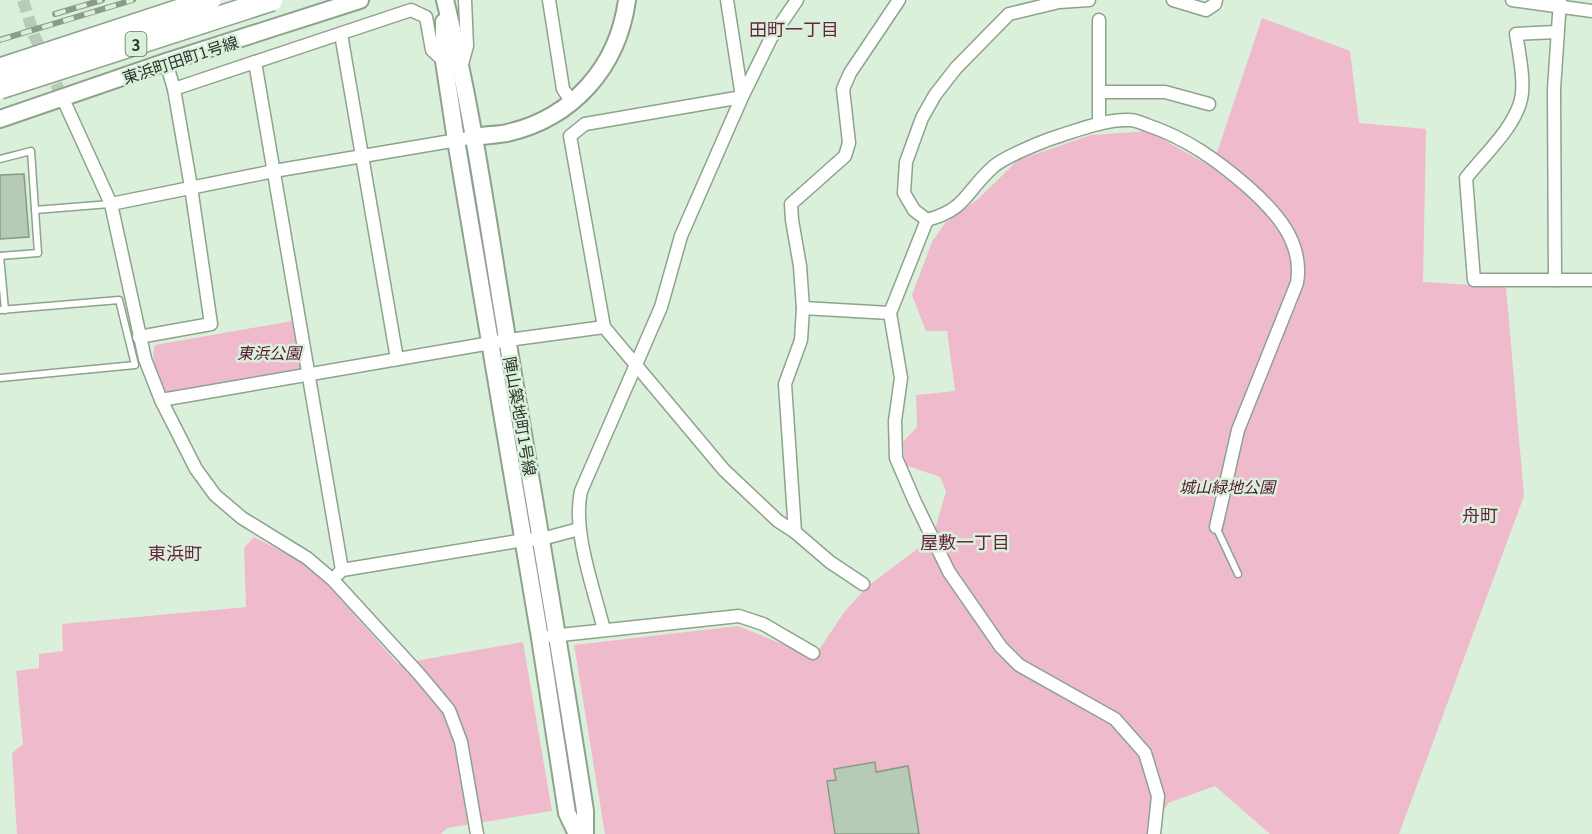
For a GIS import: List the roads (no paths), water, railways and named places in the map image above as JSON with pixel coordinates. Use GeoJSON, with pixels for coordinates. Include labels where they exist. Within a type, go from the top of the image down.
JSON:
{"type":"FeatureCollection","features":[{"type":"Feature","properties":{"kind":"highway","name":"3"},"geometry":{"type":"LineString","coordinates":[[0,69],[210,0]]}},
{"type":"Feature","properties":{"kind":"highway","name":"3"},"geometry":{"type":"LineString","coordinates":[[0,88],[272,0]]}},
{"type":"Feature","properties":{"kind":"street","name":"東浜町田町1号線"},"geometry":{"type":"LineString","coordinates":[[0,119],[166,62],[360,0]]}},
{"type":"Feature","properties":{"kind":"street","name":"陣山築地町1号線"},"geometry":{"type":"LineString","coordinates":[[444,0],[444,61],[456,140],[524,540],[567,813],[577,834]]}},
{"type":"Feature","properties":{"kind":"street","name":"陣山築地町1号線"},"geometry":{"type":"LineString","coordinates":[[444,0],[461,66],[475,137],[507,340],[558,635],[585,811],[585,834]]}},
{"type":"Feature","properties":{"kind":"street"},"geometry":{"type":"LineString","coordinates":[[461,66],[467,46],[465,0]]}},
{"type":"Feature","properties":{"kind":"street"},"geometry":{"type":"LineString","coordinates":[[549,0],[563,88],[572,102]]}},
{"type":"Feature","properties":{"kind":"street"},"geometry":{"type":"LineString","coordinates":[[111,204],[274,171],[507,133],[537,123],[572,102],[587,90],[598,76],[612,50],[625,16],[627,0]]}},
{"type":"Feature","properties":{"kind":"street"},"geometry":{"type":"LineString","coordinates":[[727,0],[742,97]]}},
{"type":"Feature","properties":{"kind":"street"},"geometry":{"type":"LineString","coordinates":[[604,630],[579,529],[580,491],[661,308],[681,236],[742,97],[771,38],[797,0]]}},
{"type":"Feature","properties":{"kind":"street"},"geometry":{"type":"LineString","coordinates":[[795,532],[785,384],[801,340],[803,308],[800,266],[791,204],[845,156],[849,143],[843,89],[850,73],[899,0]]}},
{"type":"Feature","properties":{"kind":"street"},"geometry":{"type":"LineString","coordinates":[[927,220],[914,210],[904,193],[906,162],[922,118],[935,95],[956,68],[1009,14],[1059,1],[1089,0]]}},
{"type":"Feature","properties":{"kind":"street"},"geometry":{"type":"LineString","coordinates":[[1173,0],[1206,10],[1215,4],[1216,0]]}},
{"type":"Feature","properties":{"kind":"street"},"geometry":{"type":"LineString","coordinates":[[1512,0],[1560,3],[1592,11]]}},
{"type":"Feature","properties":{"kind":"street"},"geometry":{"type":"LineString","coordinates":[[1555,280],[1554,89],[1560,3]]}},
{"type":"Feature","properties":{"kind":"street"},"geometry":{"type":"LineString","coordinates":[[174,89],[411,10],[426,17],[432,50],[444,61]]}},
{"type":"Feature","properties":{"kind":"street"},"geometry":{"type":"LineString","coordinates":[[1099,20],[1099,124]]}},
{"type":"Feature","properties":{"kind":"street"},"geometry":{"type":"LineString","coordinates":[[1557,32],[1516,34],[1521,68],[1521,102],[1511,123],[1466,178],[1474,280],[1592,280]]}},
{"type":"Feature","properties":{"kind":"street"},"geometry":{"type":"LineString","coordinates":[[341,34],[397,359]]}},
{"type":"Feature","properties":{"kind":"street"},"geometry":{"type":"LineString","coordinates":[[139,337],[211,324],[174,89],[166,62]]}},
{"type":"Feature","properties":{"kind":"street"},"geometry":{"type":"LineString","coordinates":[[255,62],[342,570]]}},
{"type":"Feature","properties":{"kind":"street"},"geometry":{"type":"LineString","coordinates":[[1100,92],[1165,92],[1209,104]]}},
{"type":"Feature","properties":{"kind":"street"},"geometry":{"type":"LineString","coordinates":[[742,97],[585,124],[570,136],[604,327],[724,470],[777,521],[863,584]]}},
{"type":"Feature","properties":{"kind":"street"},"geometry":{"type":"LineString","coordinates":[[63,99],[111,204],[145,359],[160,400],[196,469],[215,495],[242,518],[307,558],[333,580],[419,674],[448,710],[461,742],[477,834]]}},
{"type":"Feature","properties":{"kind":"street"},"geometry":{"type":"LineString","coordinates":[[927,220],[947,215],[966,199],[993,166],[1042,141],[1099,124],[1131,120],[1172,133],[1222,164],[1273,209],[1296,253],[1299,268],[1296,283],[1238,430],[1216,526]]}},
{"type":"Feature","properties":{"kind":"street"},"geometry":{"type":"LineString","coordinates":[[927,220],[890,313],[902,378],[895,421],[896,458],[950,572],[1000,647],[1019,665],[1115,719],[1144,753],[1158,796],[1154,834]]}},
{"type":"Feature","properties":{"kind":"street"},"geometry":{"type":"LineString","coordinates":[[803,308],[890,313]]}},
{"type":"Feature","properties":{"kind":"street"},"geometry":{"type":"LineString","coordinates":[[160,400],[507,340],[604,327]]}},
{"type":"Feature","properties":{"kind":"street"},"geometry":{"type":"LineString","coordinates":[[333,580],[342,570],[542,539],[579,529]]}},
{"type":"Feature","properties":{"kind":"street"},"geometry":{"type":"LineString","coordinates":[[540,638],[740,616],[763,624],[813,653]]}},
{"type":"Feature","properties":{"kind":"lane"},"geometry":{"type":"LineString","coordinates":[[0,159],[31,151],[38,253],[0,256],[2,310],[119,300],[135,365],[0,378]]}},
{"type":"Feature","properties":{"kind":"lane"},"geometry":{"type":"LineString","coordinates":[[35,210],[111,204]]}},
{"type":"Feature","properties":{"kind":"lane"},"geometry":{"type":"LineString","coordinates":[[1216,526],[1238,574]]}},
{"type":"Feature","properties":{"kind":"tunnel"},"geometry":{"type":"LineString","coordinates":[[23,0],[34,35],[63,99]]}},
{"type":"Feature","properties":{"kind":"railway"},"geometry":{"type":"LineString","coordinates":[[55,14],[102,0]]}},
{"type":"Feature","properties":{"kind":"railway"},"geometry":{"type":"LineString","coordinates":[[0,40],[133,0]]}},
{"type":"Feature","properties":{"kind":"district","name":"田町一丁目"},"geometry":{"type":"Point","coordinates":[794,28]}},
{"type":"Feature","properties":{"kind":"district","name":"舟町"},"geometry":{"type":"Point","coordinates":[1480,514]}},
{"type":"Feature","properties":{"kind":"district","name":"屋敷一丁目"},"geometry":{"type":"Point","coordinates":[965,541]}},
{"type":"Feature","properties":{"kind":"district","name":"東浜町"},"geometry":{"type":"Point","coordinates":[175,552]}},
{"type":"Feature","properties":{"kind":"park label","name":"東浜公園"},"geometry":{"type":"Point","coordinates":[269,352]}},
{"type":"Feature","properties":{"kind":"park label","name":"城山緑地公園"},"geometry":{"type":"Point","coordinates":[1227,486]}}]}
